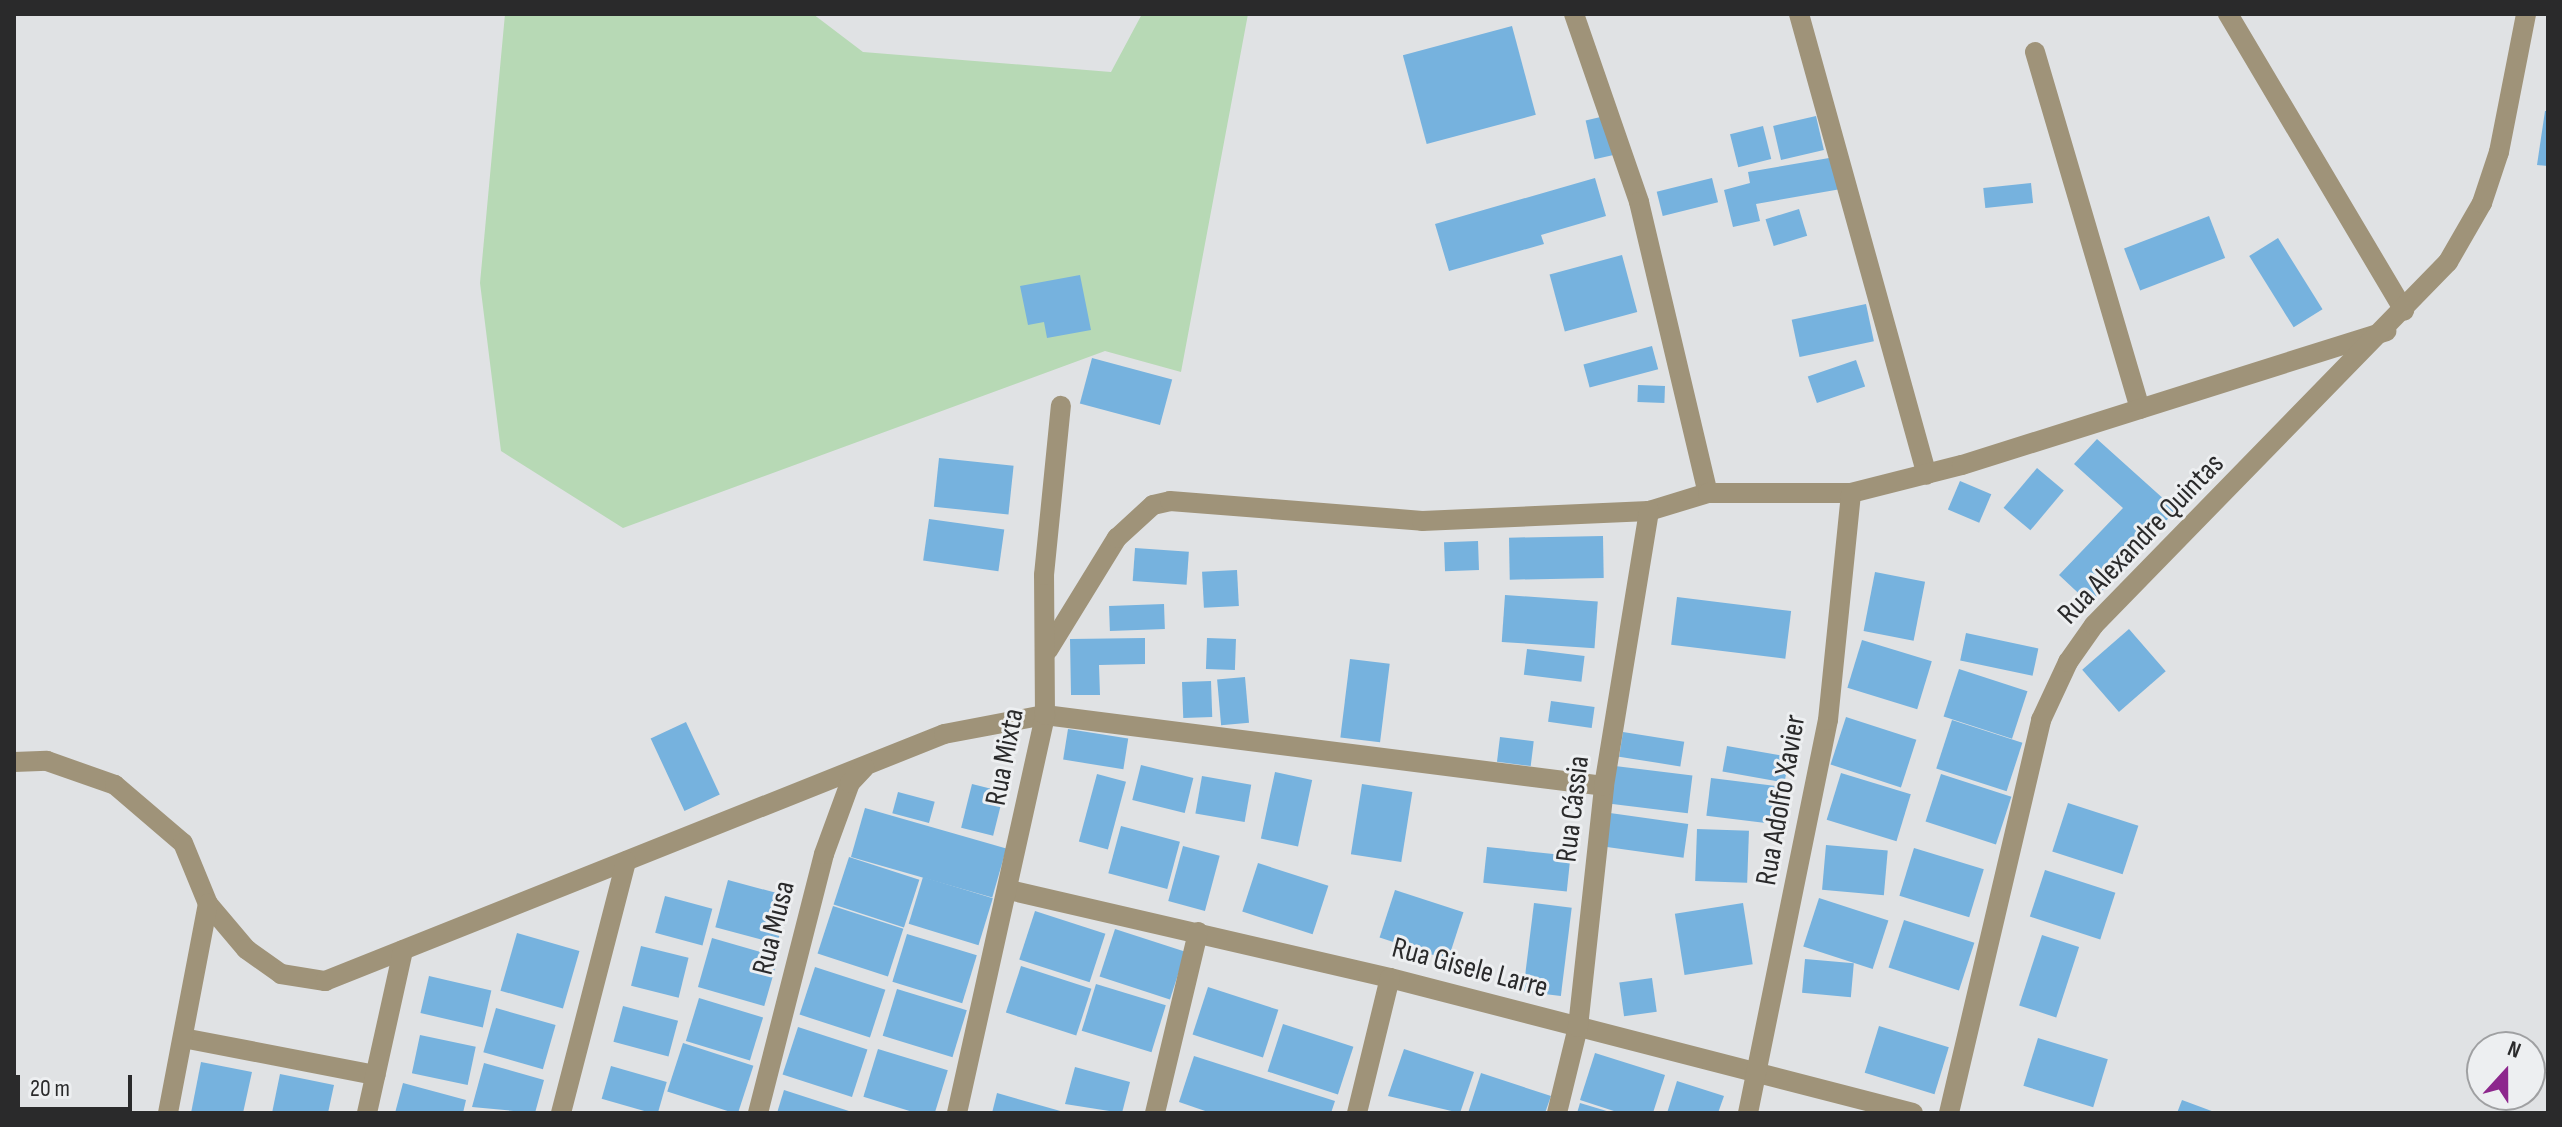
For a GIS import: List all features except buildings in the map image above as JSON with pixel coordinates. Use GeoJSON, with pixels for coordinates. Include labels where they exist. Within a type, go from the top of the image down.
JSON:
{"type":"FeatureCollection","features":[{"type":"Feature","properties":{"kind":"street"},"geometry":{"type":"LineString","coordinates":[[1574,14],[1639,202],[1708,493]]}},
{"type":"Feature","properties":{"kind":"street"},"geometry":{"type":"LineString","coordinates":[[1799,14],[1927,475]]}},
{"type":"Feature","properties":{"kind":"street"},"geometry":{"type":"LineString","coordinates":[[2228,14],[2404,311]]}},
{"type":"Feature","properties":{"kind":"street","name":"Rua Alexandre Quintas"},"geometry":{"type":"LineString","coordinates":[[1949,1113],[2041,720],[2068,662],[2094,625],[2386,331],[2448,262],[2482,203],[2499,152],[2526,14]]}},
{"type":"Feature","properties":{"kind":"street"},"geometry":{"type":"LineString","coordinates":[[2035,52],[2140,409]]}},
{"type":"Feature","properties":{"kind":"street"},"geometry":{"type":"LineString","coordinates":[[1048,650],[1117,538],[1153,505],[1170,501],[1422,521],[1649,511],[1708,493],[1851,493],[1927,475],[2386,331]]}},
{"type":"Feature","properties":{"kind":"street","name":"Rua Mixta"},"geometry":{"type":"LineString","coordinates":[[957,1113],[1009,890],[1045,715],[1048,650],[1044,575],[1061,406]]}},
{"type":"Feature","properties":{"kind":"street","name":"Rua Adolfo Xavier"},"geometry":{"type":"LineString","coordinates":[[1748,1113],[1828,720],[1851,493]]}},
{"type":"Feature","properties":{"kind":"street","name":"Rua Cássia"},"geometry":{"type":"LineString","coordinates":[[1557,1113],[1578,1027],[1604,786],[1649,511]]}},
{"type":"Feature","properties":{"kind":"street"},"geometry":{"type":"LineString","coordinates":[[14,762],[47,761],[115,785],[183,843],[208,904],[246,949],[281,974],[325,981],[944,734],[1045,715],[1604,786]]}},
{"type":"Feature","properties":{"kind":"street","name":"Rua Musa"},"geometry":{"type":"LineString","coordinates":[[758,1113],[828,842],[850,783],[866,766]]}},
{"type":"Feature","properties":{"kind":"street"},"geometry":{"type":"LineString","coordinates":[[561,1113],[626,861]]}},
{"type":"Feature","properties":{"kind":"street","name":"Rua Gisele Larre"},"geometry":{"type":"LineString","coordinates":[[1009,890],[1390,978],[1913,1113]]}},
{"type":"Feature","properties":{"kind":"street"},"geometry":{"type":"LineString","coordinates":[[168,1113],[208,904]]}},
{"type":"Feature","properties":{"kind":"street"},"geometry":{"type":"LineString","coordinates":[[1155,1113],[1198,932]]}},
{"type":"Feature","properties":{"kind":"street"},"geometry":{"type":"LineString","coordinates":[[367,1113],[403,950]]}},
{"type":"Feature","properties":{"kind":"street"},"geometry":{"type":"LineString","coordinates":[[1357,1113],[1390,978]]}},
{"type":"Feature","properties":{"kind":"street"},"geometry":{"type":"LineString","coordinates":[[183,1038],[375,1075]]}},
{"type":"Feature","properties":{"kind":"green space"},"geometry":{"type":"Polygon","coordinates":[[[505,14],[813,14],[863,52],[1111,72],[1142,14],[1248,14],[1181,372],[1105,351],[623,528],[501,451],[480,283],[505,14]]]}}]}
